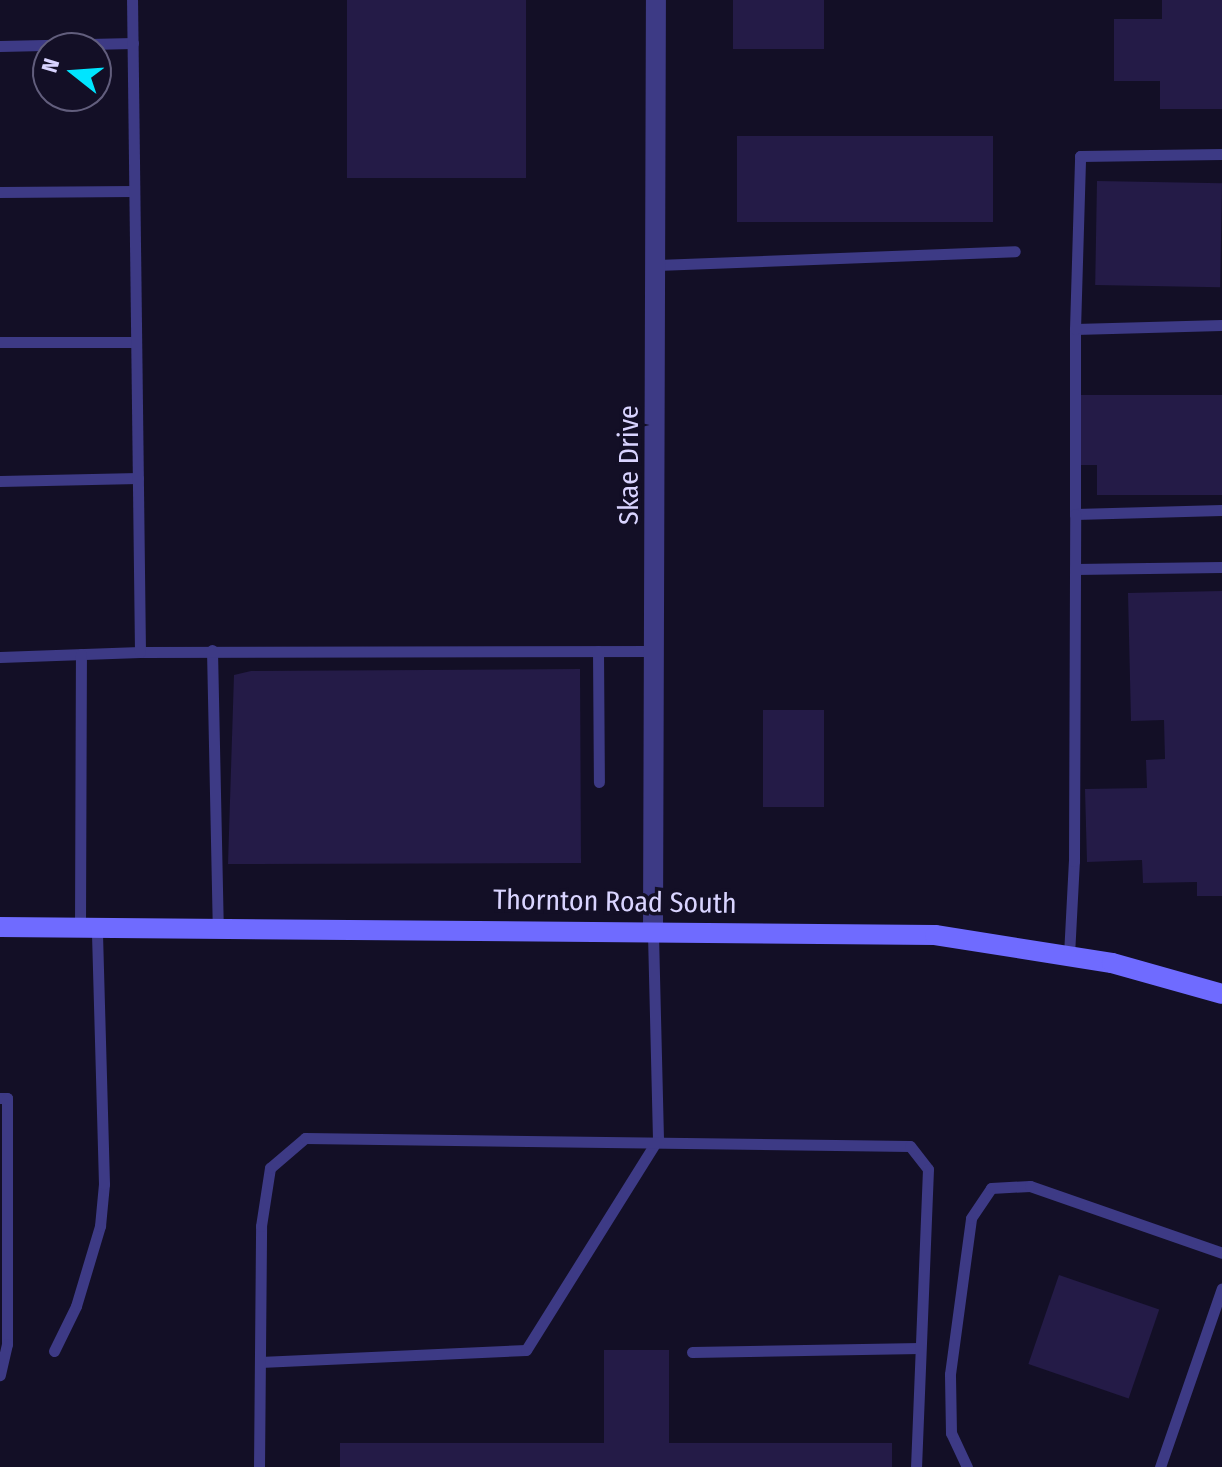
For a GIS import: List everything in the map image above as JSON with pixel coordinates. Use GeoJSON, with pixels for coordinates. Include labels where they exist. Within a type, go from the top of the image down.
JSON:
{"type":"FeatureCollection","features":[{"type":"Feature","properties":{"kind":"street","name":"Skae Drive"},"geometry":{"type":"LineString","coordinates":[[653,931],[656,0]]}},
{"type":"Feature","properties":{"kind":"street","name":"Thornton Road South"},"geometry":{"type":"LineString","coordinates":[[0,927],[935,935],[1069,955],[1222,994]]}},
{"type":"Feature","properties":{"kind":"lane"},"geometry":{"type":"LineString","coordinates":[[132,0],[140,652]]}},
{"type":"Feature","properties":{"kind":"lane"},"geometry":{"type":"LineString","coordinates":[[0,46],[133,43]]}},
{"type":"Feature","properties":{"kind":"lane"},"geometry":{"type":"LineString","coordinates":[[1069,955],[1074,889],[1075,329],[1080,156],[1222,154]]}},
{"type":"Feature","properties":{"kind":"lane"},"geometry":{"type":"LineString","coordinates":[[0,192],[134,191]]}},
{"type":"Feature","properties":{"kind":"lane"},"geometry":{"type":"LineString","coordinates":[[657,265],[1015,251]]}},
{"type":"Feature","properties":{"kind":"lane"},"geometry":{"type":"LineString","coordinates":[[1075,329],[1222,325]]}},
{"type":"Feature","properties":{"kind":"lane"},"geometry":{"type":"LineString","coordinates":[[0,342],[136,342]]}},
{"type":"Feature","properties":{"kind":"lane"},"geometry":{"type":"LineString","coordinates":[[0,481],[138,478]]}},
{"type":"Feature","properties":{"kind":"lane"},"geometry":{"type":"LineString","coordinates":[[1075,514],[1222,510]]}},
{"type":"Feature","properties":{"kind":"lane"},"geometry":{"type":"LineString","coordinates":[[1075,569],[1222,567]]}},
{"type":"Feature","properties":{"kind":"lane"},"geometry":{"type":"LineString","coordinates":[[0,657],[212,650],[656,651]]}},
{"type":"Feature","properties":{"kind":"lane"},"geometry":{"type":"LineString","coordinates":[[212,650],[218,928]]}},
{"type":"Feature","properties":{"kind":"lane"},"geometry":{"type":"LineString","coordinates":[[598,651],[599,782]]}},
{"type":"Feature","properties":{"kind":"lane"},"geometry":{"type":"LineString","coordinates":[[54,1351],[76,1306],[100,1226],[104,1184],[88,926],[81,654]]}},
{"type":"Feature","properties":{"kind":"lane"},"geometry":{"type":"LineString","coordinates":[[260,1362],[526,1350],[658,1139],[653,931]]}},
{"type":"Feature","properties":{"kind":"lane"},"geometry":{"type":"LineString","coordinates":[[0,1098],[7,1098],[7,1344],[0,1375]]}},
{"type":"Feature","properties":{"kind":"lane"},"geometry":{"type":"LineString","coordinates":[[259,1467],[261,1226],[270,1168],[305,1138],[658,1139],[910,1146],[928,1169],[916,1467]]}},
{"type":"Feature","properties":{"kind":"lane"},"geometry":{"type":"LineString","coordinates":[[967,1467],[951,1433],[950,1374],[971,1218],[991,1188],[1030,1186],[1222,1253]]}},
{"type":"Feature","properties":{"kind":"lane"},"geometry":{"type":"LineString","coordinates":[[1160,1467],[1222,1288]]}},
{"type":"Feature","properties":{"kind":"lane"},"geometry":{"type":"LineString","coordinates":[[692,1352],[920,1348]]}},
{"type":"Feature","properties":{"kind":"building"},"geometry":{"type":"Polygon","coordinates":[[[347,0],[526,0],[526,178],[347,178],[347,0]]]}},
{"type":"Feature","properties":{"kind":"building"},"geometry":{"type":"Polygon","coordinates":[[[733,0],[824,0],[824,49],[733,49],[733,0]]]}},
{"type":"Feature","properties":{"kind":"building"},"geometry":{"type":"Polygon","coordinates":[[[1162,0],[1222,0],[1222,109],[1160,109],[1160,81],[1114,81],[1114,19],[1162,19],[1162,0]]]}},
{"type":"Feature","properties":{"kind":"building"},"geometry":{"type":"Polygon","coordinates":[[[737,136],[993,136],[993,222],[737,222],[737,136]]]}},
{"type":"Feature","properties":{"kind":"building"},"geometry":{"type":"Polygon","coordinates":[[[1097,181],[1222,183],[1220,287],[1095,285],[1097,181]]]}},
{"type":"Feature","properties":{"kind":"building"},"geometry":{"type":"Polygon","coordinates":[[[1078,395],[1222,395],[1222,495],[1097,495],[1097,465],[1078,465],[1078,395]]]}},
{"type":"Feature","properties":{"kind":"building"},"geometry":{"type":"Polygon","coordinates":[[[1222,591],[1222,896],[1197,896],[1197,882],[1143,883],[1142,860],[1087,862],[1085,789],[1147,788],[1146,760],[1165,759],[1164,720],[1131,721],[1128,593],[1222,591]]]}},
{"type":"Feature","properties":{"kind":"building"},"geometry":{"type":"Polygon","coordinates":[[[580,669],[581,863],[228,864],[234,675],[251,671],[580,669]]]}},
{"type":"Feature","properties":{"kind":"building"},"geometry":{"type":"Polygon","coordinates":[[[763,710],[824,710],[824,807],[763,807],[763,710]]]}},
{"type":"Feature","properties":{"kind":"building"},"geometry":{"type":"Polygon","coordinates":[[[1059,1275],[1159,1310],[1129,1398],[1028,1364],[1059,1275]]]}},
{"type":"Feature","properties":{"kind":"building"},"geometry":{"type":"Polygon","coordinates":[[[604,1350],[669,1350],[669,1443],[892,1443],[892,1467],[340,1467],[340,1443],[604,1443],[604,1350]]]}}]}
